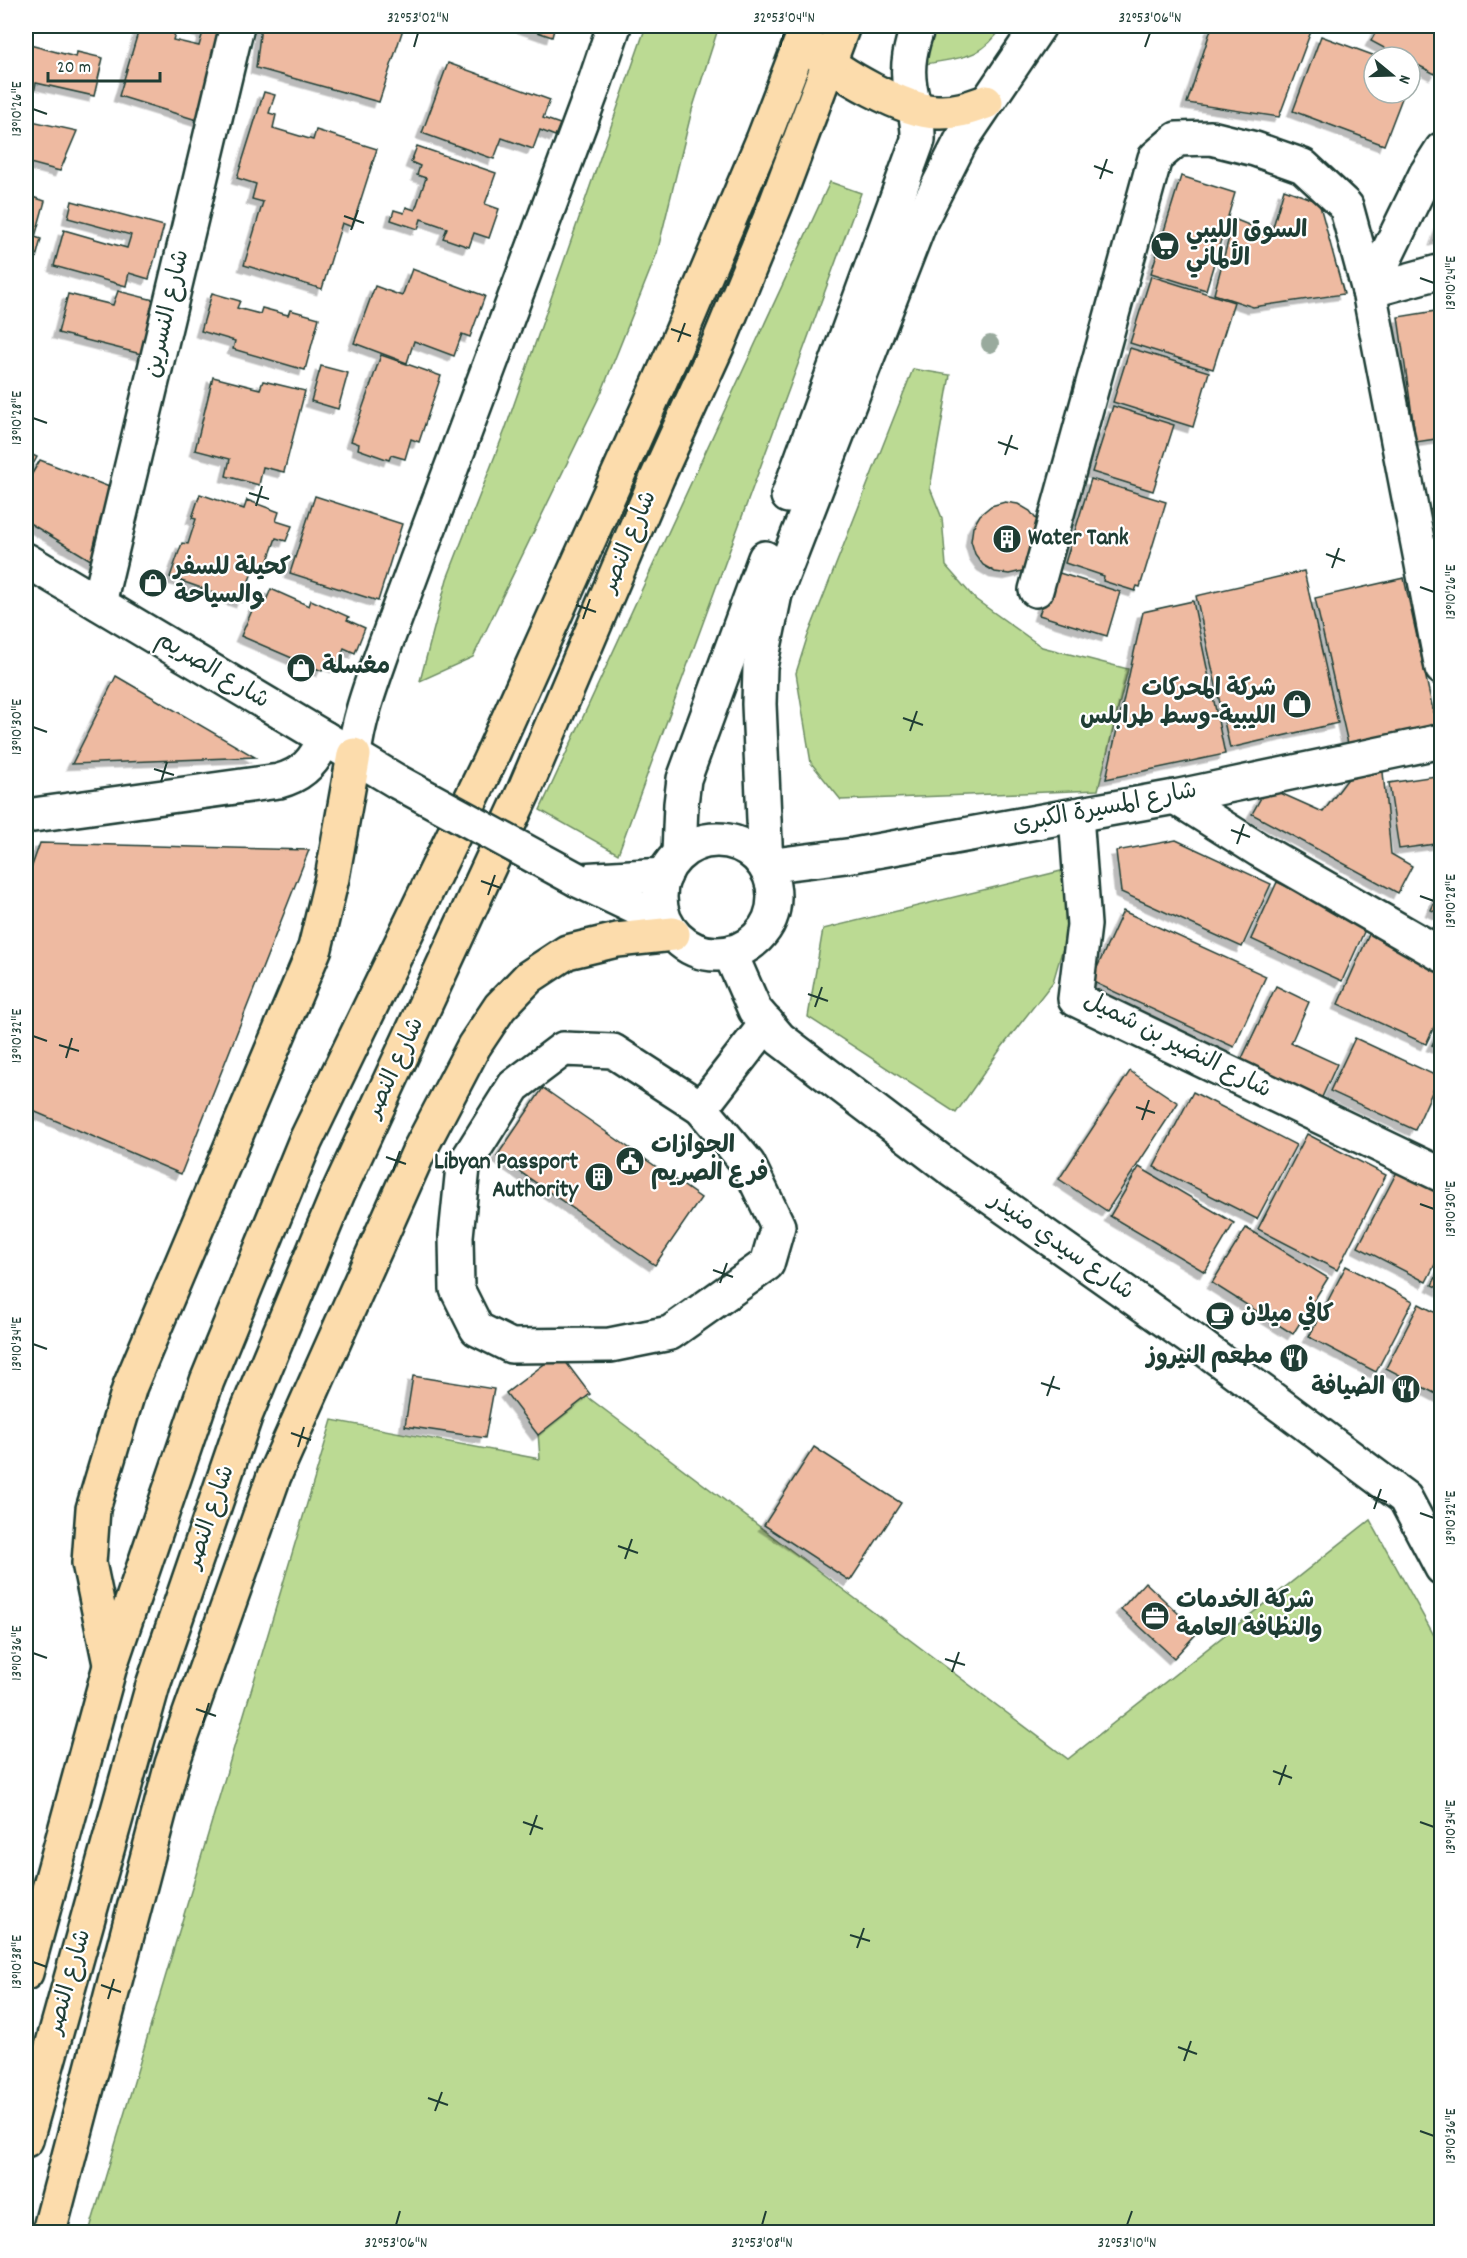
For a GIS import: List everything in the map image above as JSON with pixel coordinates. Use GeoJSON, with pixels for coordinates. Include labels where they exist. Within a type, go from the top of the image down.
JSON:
{"type":"FeatureCollection","features":[{"type":"Feature","properties":{"kind":"highway","name":"شارع النصر"},"geometry":{"type":"LineString","coordinates":[[26,2140],[153,1685],[246,1414],[338,1193],[524,791],[657,478],[723,331],[776,204],[843,26]]}},
{"type":"Feature","properties":{"kind":"highway"},"geometry":{"type":"LineString","coordinates":[[806,30],[815,51],[829,64],[886,96],[916,108],[934,112],[969,109],[986,102]]}},
{"type":"Feature","properties":{"kind":"highway","name":"شارع النصر"},"geometry":{"type":"LineString","coordinates":[[26,1973],[110,1666],[207,1381],[305,1142],[489,762],[720,244],[806,30]]}},
{"type":"Feature","properties":{"kind":"highway"},"geometry":{"type":"LineString","coordinates":[[110,1666],[89,1563],[93,1509],[130,1386],[315,948],[333,878],[354,755]]}},
{"type":"Feature","properties":{"kind":"highway"},"geometry":{"type":"LineString","coordinates":[[49,2232],[172,1764],[274,1476],[419,1151],[474,1046],[500,1007],[529,977],[567,952],[669,927]]}},
{"type":"Feature","properties":{"kind":"street","name":"شارع النسرين"},"geometry":{"type":"LineString","coordinates":[[99,603],[237,26]]}},
{"type":"Feature","properties":{"kind":"street"},"geometry":{"type":"LineString","coordinates":[[354,755],[359,721],[383,651],[588,102],[614,26]]}},
{"type":"Feature","properties":{"kind":"street"},"geometry":{"type":"LineString","coordinates":[[918,26],[911,44],[908,66],[910,88],[919,124],[914,154],[690,762],[672,864],[661,892],[661,908],[669,927],[689,947],[710,954],[730,953],[745,946],[761,933],[771,914],[773,893],[766,866],[759,704],[760,667],[775,594],[793,544],[920,222],[956,151],[986,102],[1030,38],[1050,26]]}},
{"type":"Feature","properties":{"kind":"street"},"geometry":{"type":"LineString","coordinates":[[1036,590],[1155,158],[1177,139],[1211,138],[1255,149],[1303,166],[1346,206],[1369,291],[1442,668]]}},
{"type":"Feature","properties":{"kind":"street"},"geometry":{"type":"LineString","coordinates":[[1369,291],[1426,174],[1442,149]]}},
{"type":"Feature","properties":{"kind":"street"},"geometry":{"type":"LineString","coordinates":[[1369,291],[1442,271]]}},
{"type":"Feature","properties":{"kind":"street","name":"شارع الصريم"},"geometry":{"type":"LineString","coordinates":[[26,560],[398,782],[669,927]]}},
{"type":"Feature","properties":{"kind":"street"},"geometry":{"type":"LineString","coordinates":[[26,816],[279,782],[292,778],[312,762],[324,738]]}},
{"type":"Feature","properties":{"kind":"street","name":"شارع المسيرة الكبرى"},"geometry":{"type":"LineString","coordinates":[[766,866],[854,855],[1076,815],[1442,741]]}},
{"type":"Feature","properties":{"kind":"street"},"geometry":{"type":"LineString","coordinates":[[1175,796],[1259,850],[1442,955]]}},
{"type":"Feature","properties":{"kind":"street","name":"شارع النضير بن شميل"},"geometry":{"type":"LineString","coordinates":[[1076,815],[1084,925],[1075,999],[1442,1175]]}},
{"type":"Feature","properties":{"kind":"street"},"geometry":{"type":"LineString","coordinates":[[578,880],[672,864],[695,843],[709,840],[730,842],[745,848],[766,866]]}},
{"type":"Feature","properties":{"kind":"street","name":"شارع سيدي منيذر"},"geometry":{"type":"LineString","coordinates":[[730,953],[755,1010],[780,1039],[951,1169],[1192,1340],[1429,1517],[1442,1568]]}},
{"type":"Feature","properties":{"kind":"street"},"geometry":{"type":"LineString","coordinates":[[701,1108],[767,1023]]}},
{"type":"Feature","properties":{"kind":"street"},"geometry":{"type":"LineString","coordinates":[[563,1050],[613,1051],[701,1108],[748,1164],[778,1226],[767,1264],[670,1334],[610,1345],[511,1346],[477,1329],[457,1289],[456,1236],[463,1167],[514,1086],[563,1050]]}},
{"type":"Feature","properties":{"kind":"green space"},"geometry":{"type":"Polygon","coordinates":[[[646,26],[719,26],[692,110],[657,253],[602,391],[473,657],[420,681],[447,579],[505,430],[646,26]]]}},
{"type":"Feature","properties":{"kind":"green space"},"geometry":{"type":"Polygon","coordinates":[[[934,26],[1003,26],[995,37],[979,51],[961,58],[926,64],[928,40],[934,26]]]}},
{"type":"Feature","properties":{"kind":"green space"},"geometry":{"type":"Polygon","coordinates":[[[830,182],[861,193],[618,854],[540,810],[830,182]]]}},
{"type":"Feature","properties":{"kind":"green space"},"geometry":{"type":"Polygon","coordinates":[[[913,369],[950,375],[930,488],[942,518],[946,566],[975,599],[1042,647],[1128,669],[1098,790],[841,800],[811,763],[796,673],[807,638],[913,369]]]}},
{"type":"Feature","properties":{"kind":"green space"},"geometry":{"type":"Polygon","coordinates":[[[1061,871],[1069,927],[1053,982],[1002,1047],[956,1113],[808,1017],[823,929],[1061,871]]]}},
{"type":"Feature","properties":{"kind":"green space"},"geometry":{"type":"Polygon","coordinates":[[[577,1389],[1068,1759],[1370,1520],[1441,1648],[1441,2232],[89,2232],[332,1420],[540,1459],[537,1419],[577,1389]]]}},
{"type":"Feature","properties":{"kind":"building"},"geometry":{"type":"Polygon","coordinates":[[[140,26],[177,26],[173,40],[199,46],[203,32],[179,26],[230,26],[200,121],[119,96],[140,26]]]}},
{"type":"Feature","properties":{"kind":"building"},"geometry":{"type":"Polygon","coordinates":[[[261,26],[404,26],[379,102],[256,68],[261,26]]]}},
{"type":"Feature","properties":{"kind":"building"},"geometry":{"type":"Polygon","coordinates":[[[520,26],[555,26],[552,37],[520,26]]]}},
{"type":"Feature","properties":{"kind":"building"},"geometry":{"type":"Polygon","coordinates":[[[1212,26],[1313,26],[1279,117],[1187,103],[1212,26]]]}},
{"type":"Feature","properties":{"kind":"building"},"geometry":{"type":"Polygon","coordinates":[[[1379,26],[1442,26],[1442,62],[1435,74],[1422,67],[1422,45],[1378,45],[1371,41],[1379,26]]]}},
{"type":"Feature","properties":{"kind":"building"},"geometry":{"type":"Polygon","coordinates":[[[1321,36],[1362,51],[1362,105],[1399,105],[1384,145],[1293,111],[1321,36]]]}},
{"type":"Feature","properties":{"kind":"building"},"geometry":{"type":"Polygon","coordinates":[[[26,44],[76,57],[77,52],[103,58],[94,96],[36,83],[33,96],[26,94],[26,44]]]}},
{"type":"Feature","properties":{"kind":"building"},"geometry":{"type":"Polygon","coordinates":[[[448,63],[550,100],[543,118],[560,124],[555,136],[540,130],[533,149],[502,138],[494,159],[422,133],[448,63]]]}},
{"type":"Feature","properties":{"kind":"building"},"geometry":{"type":"Polygon","coordinates":[[[264,92],[275,95],[269,113],[276,115],[273,128],[313,140],[316,130],[377,149],[352,227],[342,223],[322,289],[244,265],[263,202],[252,199],[256,184],[237,178],[264,92]]]}},
{"type":"Feature","properties":{"kind":"building"},"geometry":{"type":"Polygon","coordinates":[[[26,113],[27,120],[77,131],[60,171],[26,162],[26,113]]]}},
{"type":"Feature","properties":{"kind":"building"},"geometry":{"type":"Polygon","coordinates":[[[417,146],[496,173],[485,204],[499,209],[489,238],[474,233],[469,247],[443,238],[447,228],[421,219],[418,229],[391,220],[394,210],[404,213],[406,207],[415,210],[426,178],[417,175],[420,166],[411,162],[417,146]]]}},
{"type":"Feature","properties":{"kind":"building"},"geometry":{"type":"Polygon","coordinates":[[[1181,176],[1235,193],[1206,290],[1151,273],[1181,176]]]}},
{"type":"Feature","properties":{"kind":"building"},"geometry":{"type":"Polygon","coordinates":[[[1284,189],[1319,202],[1344,294],[1253,307],[1214,294],[1234,219],[1271,234],[1284,189]]]}},
{"type":"Feature","properties":{"kind":"building"},"geometry":{"type":"Polygon","coordinates":[[[26,195],[45,201],[35,237],[41,239],[35,262],[26,259],[26,195]]]}},
{"type":"Feature","properties":{"kind":"building"},"geometry":{"type":"Polygon","coordinates":[[[72,201],[164,226],[149,279],[129,273],[126,286],[54,266],[64,230],[127,248],[131,235],[68,218],[72,201]]]}},
{"type":"Feature","properties":{"kind":"building"},"geometry":{"type":"Polygon","coordinates":[[[1442,221],[1442,238],[1435,240],[1442,221]]]}},
{"type":"Feature","properties":{"kind":"building"},"geometry":{"type":"Polygon","coordinates":[[[412,269],[485,296],[470,337],[462,334],[454,356],[414,341],[407,363],[354,343],[375,286],[402,296],[412,269]]]}},
{"type":"Feature","properties":{"kind":"building"},"geometry":{"type":"Polygon","coordinates":[[[1151,276],[1234,302],[1213,369],[1130,343],[1151,276]]]}},
{"type":"Feature","properties":{"kind":"building"},"geometry":{"type":"Polygon","coordinates":[[[118,291],[162,302],[149,356],[58,333],[68,294],[113,305],[118,291]]]}},
{"type":"Feature","properties":{"kind":"building"},"geometry":{"type":"Polygon","coordinates":[[[212,293],[240,301],[237,308],[260,314],[262,308],[288,315],[290,310],[319,318],[305,370],[233,349],[235,341],[201,331],[212,293]]]}},
{"type":"Feature","properties":{"kind":"building"},"geometry":{"type":"Polygon","coordinates":[[[1442,310],[1442,438],[1416,442],[1398,317],[1442,310]]]}},
{"type":"Feature","properties":{"kind":"building"},"geometry":{"type":"Polygon","coordinates":[[[1130,348],[1209,372],[1193,427],[1113,402],[1130,348]]]}},
{"type":"Feature","properties":{"kind":"building"},"geometry":{"type":"Polygon","coordinates":[[[381,355],[441,376],[419,442],[411,439],[405,459],[391,455],[389,460],[358,449],[359,444],[351,441],[381,355]]]}},
{"type":"Feature","properties":{"kind":"building"},"geometry":{"type":"Polygon","coordinates":[[[321,366],[348,373],[338,409],[311,401],[321,366]]]}},
{"type":"Feature","properties":{"kind":"building"},"geometry":{"type":"Polygon","coordinates":[[[213,377],[260,389],[263,381],[305,391],[284,472],[263,467],[259,485],[226,476],[230,459],[195,450],[213,377]]]}},
{"type":"Feature","properties":{"kind":"building"},"geometry":{"type":"Polygon","coordinates":[[[1113,406],[1174,425],[1153,491],[1092,472],[1113,406]]]}},
{"type":"Feature","properties":{"kind":"building"},"geometry":{"type":"Polygon","coordinates":[[[26,452],[37,457],[26,477],[26,452]]]}},
{"type":"Feature","properties":{"kind":"building"},"geometry":{"type":"Polygon","coordinates":[[[40,460],[117,490],[94,562],[26,521],[26,484],[40,460]]]}},
{"type":"Feature","properties":{"kind":"building"},"geometry":{"type":"Polygon","coordinates":[[[1091,479],[1166,502],[1140,587],[1137,586],[1135,591],[1103,581],[1104,576],[1065,563],[1091,479]]]}},
{"type":"Feature","properties":{"kind":"building"},"geometry":{"type":"Polygon","coordinates":[[[200,494],[244,509],[247,500],[279,512],[276,521],[292,526],[286,541],[276,538],[266,566],[256,562],[241,602],[170,577],[182,543],[188,544],[196,519],[192,518],[200,494]]]}},
{"type":"Feature","properties":{"kind":"building"},"geometry":{"type":"Polygon","coordinates":[[[315,496],[402,524],[378,601],[290,573],[315,496]]]}},
{"type":"Feature","properties":{"kind":"building","name":"Water Tank"},"geometry":{"type":"Polygon","coordinates":[[[1005,502],[1018,504],[1030,511],[1039,523],[1034,562],[1022,571],[1009,574],[995,572],[983,565],[975,554],[971,541],[973,527],[980,515],[991,506],[1005,502]]]}},
{"type":"Feature","properties":{"kind":"building"},"geometry":{"type":"Polygon","coordinates":[[[1442,507],[1442,613],[1421,512],[1442,507]]]}},
{"type":"Feature","properties":{"kind":"building"},"geometry":{"type":"Polygon","coordinates":[[[1053,571],[1120,592],[1107,636],[1039,615],[1053,571]]]}},
{"type":"Feature","properties":{"kind":"building"},"geometry":{"type":"Polygon","coordinates":[[[1304,571],[1338,723],[1230,748],[1196,596],[1304,571]]]}},
{"type":"Feature","properties":{"kind":"building"},"geometry":{"type":"Polygon","coordinates":[[[1404,578],[1439,737],[1351,757],[1315,598],[1404,578]]]}},
{"type":"Feature","properties":{"kind":"building"},"geometry":{"type":"Polygon","coordinates":[[[271,589],[309,606],[311,600],[349,617],[347,620],[365,628],[355,653],[344,648],[336,667],[326,663],[322,671],[241,636],[257,599],[265,603],[271,589]]]}},
{"type":"Feature","properties":{"kind":"building"},"geometry":{"type":"Polygon","coordinates":[[[1193,601],[1225,754],[1106,779],[1143,612],[1193,601]]]}},
{"type":"Feature","properties":{"kind":"building"},"geometry":{"type":"Polygon","coordinates":[[[116,676],[255,757],[72,764],[116,676]]]}},
{"type":"Feature","properties":{"kind":"building"},"geometry":{"type":"Polygon","coordinates":[[[1383,772],[1391,854],[1412,866],[1398,893],[1252,814],[1267,787],[1323,812],[1350,776],[1383,772]]]}},
{"type":"Feature","properties":{"kind":"building"},"geometry":{"type":"Polygon","coordinates":[[[1442,775],[1442,843],[1399,849],[1389,783],[1442,775]]]}},
{"type":"Feature","properties":{"kind":"building"},"geometry":{"type":"Polygon","coordinates":[[[1176,840],[1271,884],[1242,947],[1121,892],[1116,851],[1176,840]]]}},
{"type":"Feature","properties":{"kind":"building"},"geometry":{"type":"Polygon","coordinates":[[[40,843],[309,850],[181,1174],[26,1108],[26,883],[40,843]]]}},
{"type":"Feature","properties":{"kind":"building"},"geometry":{"type":"Polygon","coordinates":[[[1277,882],[1368,923],[1342,981],[1251,939],[1277,882]]]}},
{"type":"Feature","properties":{"kind":"building"},"geometry":{"type":"Polygon","coordinates":[[[1442,886],[1442,915],[1431,910],[1442,886]]]}},
{"type":"Feature","properties":{"kind":"building"},"geometry":{"type":"Polygon","coordinates":[[[1123,911],[1266,976],[1234,1047],[1091,981],[1123,911]]]}},
{"type":"Feature","properties":{"kind":"building"},"geometry":{"type":"Polygon","coordinates":[[[1371,930],[1442,963],[1442,1010],[1426,1044],[1338,1004],[1371,930]]]}},
{"type":"Feature","properties":{"kind":"building"},"geometry":{"type":"Polygon","coordinates":[[[1276,986],[1309,1002],[1291,1043],[1337,1064],[1318,1106],[1237,1069],[1276,986]]]}},
{"type":"Feature","properties":{"kind":"building"},"geometry":{"type":"Polygon","coordinates":[[[1442,1025],[1442,1049],[1432,1045],[1442,1025]]]}},
{"type":"Feature","properties":{"kind":"building"},"geometry":{"type":"Polygon","coordinates":[[[1355,1038],[1439,1077],[1415,1130],[1330,1091],[1355,1038]]]}},
{"type":"Feature","properties":{"kind":"building"},"geometry":{"type":"Polygon","coordinates":[[[1130,1071],[1178,1103],[1107,1211],[1059,1179],[1130,1071]]]}},
{"type":"Feature","properties":{"kind":"building","name":"Libyan Passport Authority"},"geometry":{"type":"Polygon","coordinates":[[[543,1088],[701,1198],[655,1265],[497,1156],[543,1088]]]}},
{"type":"Feature","properties":{"kind":"building"},"geometry":{"type":"Polygon","coordinates":[[[1193,1092],[1296,1145],[1257,1219],[1154,1167],[1193,1092]]]}},
{"type":"Feature","properties":{"kind":"building"},"geometry":{"type":"Polygon","coordinates":[[[1307,1134],[1386,1175],[1337,1270],[1258,1229],[1307,1134]]]}},
{"type":"Feature","properties":{"kind":"building"},"geometry":{"type":"Polygon","coordinates":[[[1139,1167],[1234,1223],[1205,1272],[1110,1216],[1139,1167]]]}},
{"type":"Feature","properties":{"kind":"building"},"geometry":{"type":"Polygon","coordinates":[[[1399,1168],[1442,1190],[1442,1251],[1426,1282],[1358,1247],[1399,1168]]]}},
{"type":"Feature","properties":{"kind":"building"},"geometry":{"type":"Polygon","coordinates":[[[1246,1228],[1328,1278],[1293,1334],[1212,1283],[1246,1228]]]}},
{"type":"Feature","properties":{"kind":"building"},"geometry":{"type":"Polygon","coordinates":[[[1346,1266],[1413,1301],[1376,1372],[1309,1337],[1346,1266]]]}},
{"type":"Feature","properties":{"kind":"building"},"geometry":{"type":"Polygon","coordinates":[[[1442,1266],[1442,1290],[1432,1285],[1442,1266]]]}},
{"type":"Feature","properties":{"kind":"building"},"geometry":{"type":"Polygon","coordinates":[[[1419,1304],[1442,1316],[1442,1397],[1386,1368],[1419,1304]]]}},
{"type":"Feature","properties":{"kind":"building"},"geometry":{"type":"Polygon","coordinates":[[[559,1353],[590,1394],[538,1435],[506,1393],[559,1353]]]}},
{"type":"Feature","properties":{"kind":"building"},"geometry":{"type":"Polygon","coordinates":[[[413,1376],[494,1389],[485,1438],[405,1426],[413,1376]]]}},
{"type":"Feature","properties":{"kind":"building"},"geometry":{"type":"Polygon","coordinates":[[[814,1447],[901,1503],[850,1581],[764,1525],[814,1447]]]}},
{"type":"Feature","properties":{"kind":"building"},"geometry":{"type":"Polygon","coordinates":[[[1145,1582],[1198,1632],[1174,1658],[1121,1609],[1145,1582]]]}},
{"type":"Feature","properties":{"kind":"place","name":"السوق الليبي الألماني"},"geometry":{"type":"Point","coordinates":[1165,246]}},
{"type":"Feature","properties":{"kind":"place","name":"Water Tank"},"geometry":{"type":"Point","coordinates":[1007,539]}},
{"type":"Feature","properties":{"kind":"place","name":"كحيلة للسفر والسياحة"},"geometry":{"type":"Point","coordinates":[153,583]}},
{"type":"Feature","properties":{"kind":"place","name":"مغسلة"},"geometry":{"type":"Point","coordinates":[301,668]}},
{"type":"Feature","properties":{"kind":"place","name":"شركة المحركات الليبية-وسط طرابلس"},"geometry":{"type":"Point","coordinates":[1297,704]}},
{"type":"Feature","properties":{"kind":"place","name":"الجوازات فرع الصريم"},"geometry":{"type":"Point","coordinates":[630,1161]}},
{"type":"Feature","properties":{"kind":"place","name":"Libyan Passport Authority"},"geometry":{"type":"Point","coordinates":[599,1177]}},
{"type":"Feature","properties":{"kind":"place","name":"كافي ميلان"},"geometry":{"type":"Point","coordinates":[1220,1316]}},
{"type":"Feature","properties":{"kind":"place","name":"مطعم النيروز"},"geometry":{"type":"Point","coordinates":[1294,1358]}},
{"type":"Feature","properties":{"kind":"place","name":"الضيافة"},"geometry":{"type":"Point","coordinates":[1406,1389]}},
{"type":"Feature","properties":{"kind":"place","name":"شركة الخدمات والنظافة العامة"},"geometry":{"type":"Point","coordinates":[1155,1616]}}]}
